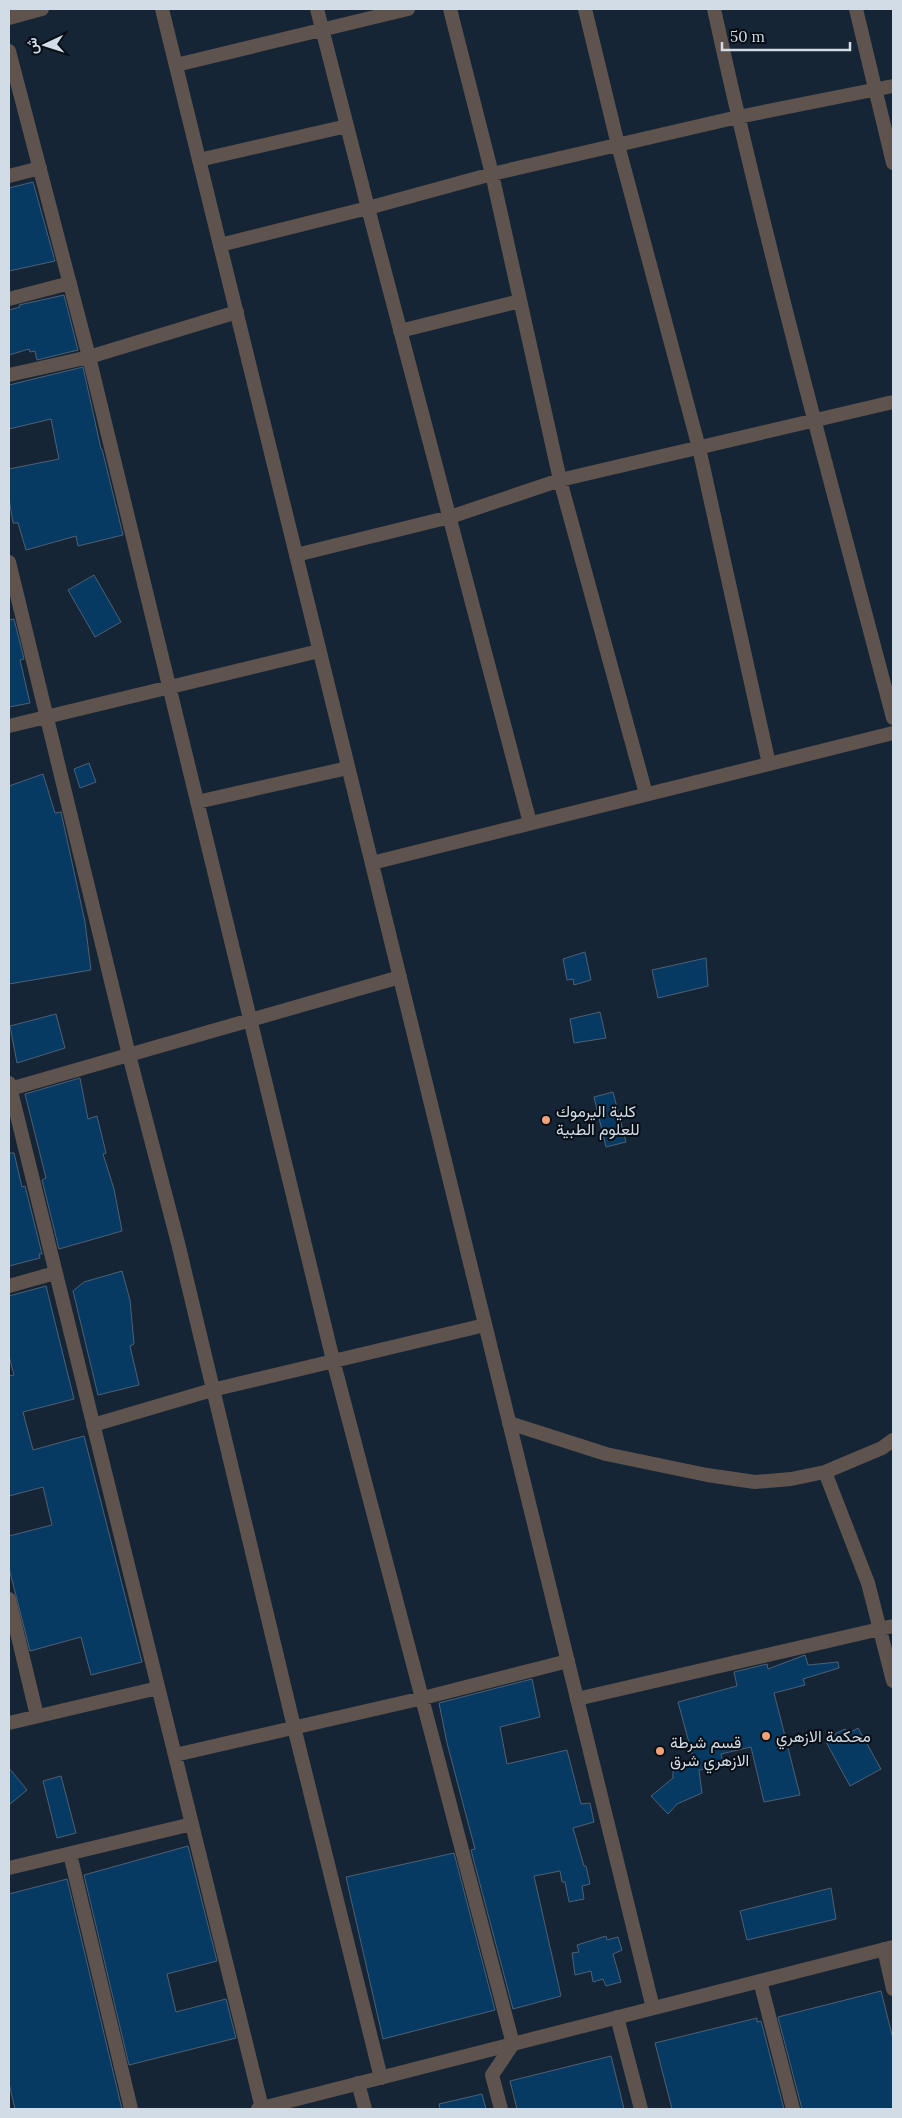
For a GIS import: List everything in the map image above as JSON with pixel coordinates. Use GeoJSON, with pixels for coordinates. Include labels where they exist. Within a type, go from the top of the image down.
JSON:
{"type":"FeatureCollection","features":[{"type":"Feature","properties":{"kind":"street"},"geometry":{"type":"LineString","coordinates":[[9,18],[42,9]]}},
{"type":"Feature","properties":{"kind":"street"},"geometry":{"type":"LineString","coordinates":[[162,9],[653,2008]]}},
{"type":"Feature","properties":{"kind":"street"},"geometry":{"type":"LineString","coordinates":[[317,9],[530,823]]}},
{"type":"Feature","properties":{"kind":"street"},"geometry":{"type":"LineString","coordinates":[[176,65],[408,9]]}},
{"type":"Feature","properties":{"kind":"street"},"geometry":{"type":"LineString","coordinates":[[450,9],[492,174],[560,480],[646,794]]}},
{"type":"Feature","properties":{"kind":"street"},"geometry":{"type":"LineString","coordinates":[[585,9],[618,145],[699,448],[769,764]]}},
{"type":"Feature","properties":{"kind":"street"},"geometry":{"type":"LineString","coordinates":[[714,9],[738,117],[893,718]]}},
{"type":"Feature","properties":{"kind":"street"},"geometry":{"type":"LineString","coordinates":[[856,9],[893,163]]}},
{"type":"Feature","properties":{"kind":"street"},"geometry":{"type":"LineString","coordinates":[[9,51],[90,356],[333,1360],[513,2044],[492,2075],[500,2109]]}},
{"type":"Feature","properties":{"kind":"street"},"geometry":{"type":"LineString","coordinates":[[220,245],[368,208],[492,174],[738,117],[893,86]]}},
{"type":"Feature","properties":{"kind":"street"},"geometry":{"type":"LineString","coordinates":[[199,160],[347,126]]}},
{"type":"Feature","properties":{"kind":"street"},"geometry":{"type":"LineString","coordinates":[[9,176],[40,168]]}},
{"type":"Feature","properties":{"kind":"street"},"geometry":{"type":"LineString","coordinates":[[9,299],[70,283]]}},
{"type":"Feature","properties":{"kind":"street"},"geometry":{"type":"LineString","coordinates":[[400,331],[520,301]]}},
{"type":"Feature","properties":{"kind":"street"},"geometry":{"type":"LineString","coordinates":[[9,375],[90,356],[237,312]]}},
{"type":"Feature","properties":{"kind":"street"},"geometry":{"type":"LineString","coordinates":[[296,555],[450,517],[560,480],[893,402]]}},
{"type":"Feature","properties":{"kind":"street"},"geometry":{"type":"LineString","coordinates":[[9,562],[129,1055],[178,1243],[212,1390],[381,2078]]}},
{"type":"Feature","properties":{"kind":"street"},"geometry":{"type":"LineString","coordinates":[[9,726],[320,651]]}},
{"type":"Feature","properties":{"kind":"street"},"geometry":{"type":"LineString","coordinates":[[372,863],[893,733]]}},
{"type":"Feature","properties":{"kind":"street"},"geometry":{"type":"LineString","coordinates":[[197,802],[348,768]]}},
{"type":"Feature","properties":{"kind":"street"},"geometry":{"type":"LineString","coordinates":[[400,977],[129,1055],[10,1086],[192,1824],[260,2109],[889,1948],[893,1989]]}},
{"type":"Feature","properties":{"kind":"street"},"geometry":{"type":"LineString","coordinates":[[9,1286],[56,1273]]}},
{"type":"Feature","properties":{"kind":"street"},"geometry":{"type":"LineString","coordinates":[[93,1425],[212,1390],[485,1325]]}},
{"type":"Feature","properties":{"kind":"street"},"geometry":{"type":"LineString","coordinates":[[509,1423],[606,1454],[707,1475],[755,1482],[791,1479],[826,1472],[882,1448],[893,1440]]}},
{"type":"Feature","properties":{"kind":"street"},"geometry":{"type":"LineString","coordinates":[[826,1472],[868,1583],[887,1627],[893,1681]]}},
{"type":"Feature","properties":{"kind":"street"},"geometry":{"type":"LineString","coordinates":[[9,1599],[37,1716]]}},
{"type":"Feature","properties":{"kind":"street"},"geometry":{"type":"LineString","coordinates":[[577,1700],[887,1627]]}},
{"type":"Feature","properties":{"kind":"street"},"geometry":{"type":"LineString","coordinates":[[175,1755],[423,1698],[568,1661]]}},
{"type":"Feature","properties":{"kind":"street"},"geometry":{"type":"LineString","coordinates":[[9,1723],[158,1688]]}},
{"type":"Feature","properties":{"kind":"street"},"geometry":{"type":"LineString","coordinates":[[9,1868],[192,1824]]}},
{"type":"Feature","properties":{"kind":"street"},"geometry":{"type":"LineString","coordinates":[[70,1854],[131,2109]]}},
{"type":"Feature","properties":{"kind":"street"},"geometry":{"type":"LineString","coordinates":[[760,1981],[793,2109]]}},
{"type":"Feature","properties":{"kind":"street"},"geometry":{"type":"LineString","coordinates":[[617,2017],[641,2109]]}},
{"type":"Feature","properties":{"kind":"street"},"geometry":{"type":"LineString","coordinates":[[358,2084],[365,2109]]}},
{"type":"Feature","properties":{"kind":"building"},"geometry":{"type":"Polygon","coordinates":[[[33,182],[55,261],[9,271],[9,188],[33,182]]]}},
{"type":"Feature","properties":{"kind":"building"},"geometry":{"type":"Polygon","coordinates":[[[64,295],[78,350],[37,360],[35,351],[30,352],[29,349],[9,355],[9,310],[20,307],[19,305],[64,295]]]}},
{"type":"Feature","properties":{"kind":"building"},"geometry":{"type":"Polygon","coordinates":[[[83,367],[123,535],[78,546],[76,536],[26,550],[18,523],[13,523],[9,498],[9,469],[59,459],[51,419],[9,429],[9,385],[83,367]]]}},
{"type":"Feature","properties":{"kind":"building"},"geometry":{"type":"Polygon","coordinates":[[[94,575],[121,622],[95,637],[68,590],[94,575]]]}},
{"type":"Feature","properties":{"kind":"building"},"geometry":{"type":"Polygon","coordinates":[[[14,619],[24,659],[20,660],[30,703],[9,707],[9,620],[14,619]]]}},
{"type":"Feature","properties":{"kind":"building"},"geometry":{"type":"Polygon","coordinates":[[[89,763],[96,782],[80,788],[74,769],[89,763]]]}},
{"type":"Feature","properties":{"kind":"building"},"geometry":{"type":"Polygon","coordinates":[[[43,774],[55,813],[61,812],[85,922],[91,970],[9,984],[9,786],[43,774]]]}},
{"type":"Feature","properties":{"kind":"building"},"geometry":{"type":"Polygon","coordinates":[[[585,952],[591,980],[574,985],[573,979],[567,980],[563,959],[585,952]]]}},
{"type":"Feature","properties":{"kind":"building"},"geometry":{"type":"Polygon","coordinates":[[[706,958],[708,986],[658,998],[652,970],[706,958]]]}},
{"type":"Feature","properties":{"kind":"building"},"geometry":{"type":"Polygon","coordinates":[[[600,1012],[606,1038],[574,1043],[570,1019],[600,1012]]]}},
{"type":"Feature","properties":{"kind":"building"},"geometry":{"type":"Polygon","coordinates":[[[56,1014],[65,1048],[17,1063],[10,1026],[56,1014]]]}},
{"type":"Feature","properties":{"kind":"building"},"geometry":{"type":"Polygon","coordinates":[[[80,1078],[88,1119],[97,1116],[106,1153],[103,1154],[114,1189],[122,1231],[59,1249],[42,1180],[46,1178],[25,1094],[80,1078]]]}},
{"type":"Feature","properties":{"kind":"building"},"geometry":{"type":"Polygon","coordinates":[[[613,1092],[626,1142],[606,1147],[594,1097],[613,1092]]]}},
{"type":"Feature","properties":{"kind":"building"},"geometry":{"type":"Polygon","coordinates":[[[9,1153],[14,1153],[22,1187],[25,1186],[42,1254],[39,1254],[40,1258],[9,1266],[9,1153]]]}},
{"type":"Feature","properties":{"kind":"building"},"geometry":{"type":"Polygon","coordinates":[[[122,1271],[130,1300],[134,1344],[130,1346],[139,1385],[98,1395],[73,1291],[84,1282],[122,1271]]]}},
{"type":"Feature","properties":{"kind":"building"},"geometry":{"type":"Polygon","coordinates":[[[46,1286],[74,1399],[23,1412],[33,1450],[84,1436],[142,1662],[91,1675],[81,1637],[30,1651],[9,1568],[9,1536],[52,1525],[43,1487],[9,1496],[9,1376],[14,1375],[9,1356],[9,1296],[46,1286]]]}},
{"type":"Feature","properties":{"kind":"building"},"geometry":{"type":"Polygon","coordinates":[[[805,1655],[808,1665],[838,1662],[839,1668],[803,1679],[805,1685],[774,1693],[800,1795],[764,1802],[751,1747],[721,1754],[724,1766],[699,1770],[702,1793],[677,1804],[668,1814],[651,1796],[673,1778],[673,1768],[694,1761],[678,1702],[737,1686],[734,1672],[767,1664],[768,1669],[805,1655]]]}},
{"type":"Feature","properties":{"kind":"building"},"geometry":{"type":"Polygon","coordinates":[[[532,1679],[540,1717],[500,1727],[507,1764],[567,1750],[581,1804],[590,1803],[594,1822],[573,1828],[590,1884],[582,1886],[584,1899],[569,1902],[565,1882],[562,1882],[560,1871],[534,1876],[561,1996],[513,2009],[471,1850],[475,1849],[447,1743],[439,1703],[532,1679]]]}},
{"type":"Feature","properties":{"kind":"building"},"geometry":{"type":"Polygon","coordinates":[[[858,1728],[881,1769],[850,1786],[826,1742],[836,1737],[835,1734],[845,1729],[849,1733],[858,1728]]]}},
{"type":"Feature","properties":{"kind":"building"},"geometry":{"type":"Polygon","coordinates":[[[9,1768],[27,1790],[9,1805],[9,1768]]]}},
{"type":"Feature","properties":{"kind":"building"},"geometry":{"type":"Polygon","coordinates":[[[61,1776],[76,1833],[57,1838],[43,1781],[61,1776]]]}},
{"type":"Feature","properties":{"kind":"building"},"geometry":{"type":"Polygon","coordinates":[[[188,1846],[217,1961],[167,1974],[176,2012],[226,1999],[236,2038],[129,2065],[84,1875],[188,1846]]]}},
{"type":"Feature","properties":{"kind":"building"},"geometry":{"type":"Polygon","coordinates":[[[454,1853],[495,2010],[383,2039],[346,1877],[454,1853]]]}},
{"type":"Feature","properties":{"kind":"building"},"geometry":{"type":"Polygon","coordinates":[[[67,1879],[122,2109],[15,2109],[9,2083],[9,1894],[67,1879]]]}},
{"type":"Feature","properties":{"kind":"building"},"geometry":{"type":"Polygon","coordinates":[[[831,1888],[836,1919],[747,1940],[740,1911],[831,1888]]]}},
{"type":"Feature","properties":{"kind":"building"},"geometry":{"type":"Polygon","coordinates":[[[606,1936],[607,1940],[618,1937],[622,1950],[613,1954],[621,1982],[606,1986],[603,1979],[593,1982],[591,1971],[575,1975],[572,1953],[579,1952],[577,1945],[606,1936]]]}},
{"type":"Feature","properties":{"kind":"building"},"geometry":{"type":"Polygon","coordinates":[[[881,1991],[893,2039],[893,2109],[802,2109],[778,2017],[881,1991]]]}},
{"type":"Feature","properties":{"kind":"building"},"geometry":{"type":"Polygon","coordinates":[[[757,2018],[757,2022],[761,2021],[784,2109],[672,2109],[655,2043],[757,2018]]]}},
{"type":"Feature","properties":{"kind":"building"},"geometry":{"type":"Polygon","coordinates":[[[611,2056],[624,2109],[517,2109],[510,2081],[611,2056]]]}},
{"type":"Feature","properties":{"kind":"building"},"geometry":{"type":"Polygon","coordinates":[[[482,2094],[486,2109],[440,2109],[439,2104],[482,2094]]]}},
{"type":"Feature","properties":{"kind":"place","name":"كلية اليرموك للعلوم الطبية"},"geometry":{"type":"Point","coordinates":[546,1120]}},
{"type":"Feature","properties":{"kind":"place","name":"محكمة الازهري"},"geometry":{"type":"Point","coordinates":[766,1736]}},
{"type":"Feature","properties":{"kind":"place","name":"قسم شرطة الازهري شرق"},"geometry":{"type":"Point","coordinates":[660,1751]}}]}
